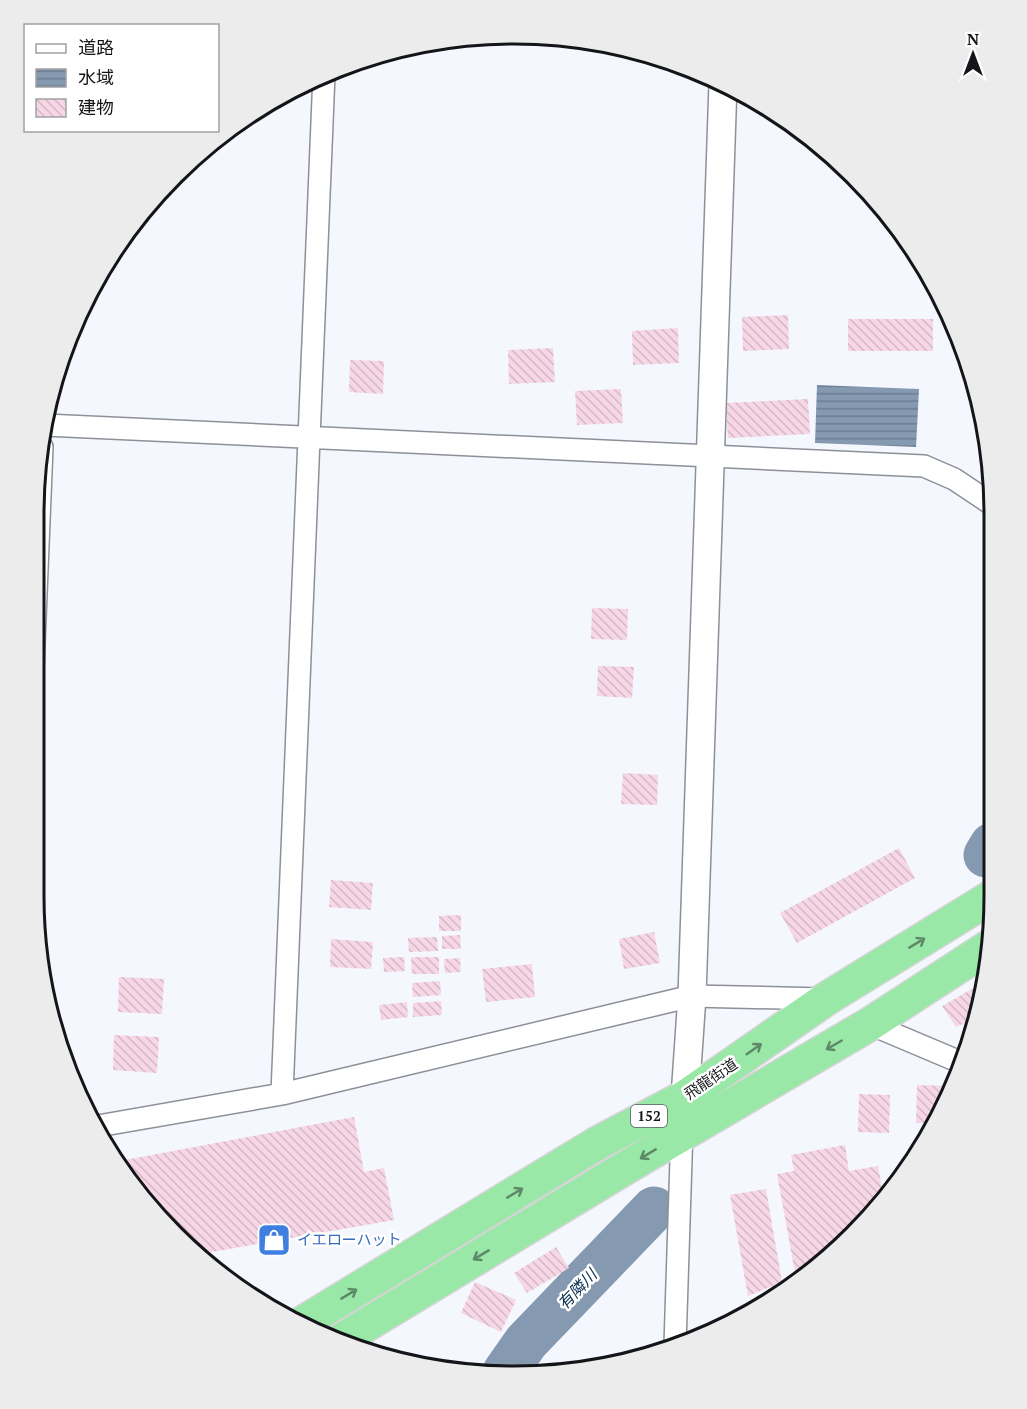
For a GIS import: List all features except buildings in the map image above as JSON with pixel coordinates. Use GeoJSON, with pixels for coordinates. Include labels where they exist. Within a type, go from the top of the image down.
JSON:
{"type":"FeatureCollection","features":[{"type":"Feature","properties":{"kind":"highway","name":"飛龍街道"},"geometry":{"type":"LineString","coordinates":[[309,1319],[596,1144],[686,1097],[826,999],[984,902]]}},
{"type":"Feature","properties":{"kind":"highway","name":"飛龍街道"},"geometry":{"type":"LineString","coordinates":[[348,1336],[870,1023],[979,953]]}},
{"type":"Feature","properties":{"kind":"street"},"geometry":{"type":"LineString","coordinates":[[282,1094],[324,84]]}},
{"type":"Feature","properties":{"kind":"street"},"geometry":{"type":"LineString","coordinates":[[675,1337],[682,1134],[692,996],[723,93]]}},
{"type":"Feature","properties":{"kind":"street"},"geometry":{"type":"LineString","coordinates":[[52,425],[709,454],[924,466],[954,479],[983,498]]}},
{"type":"Feature","properties":{"kind":"street"},"geometry":{"type":"LineString","coordinates":[[103,1125],[282,1094],[692,996],[826,999]]}},
{"type":"Feature","properties":{"kind":"street"},"geometry":{"type":"LineString","coordinates":[[870,1023],[954,1059]]}},
{"type":"Feature","properties":{"kind":"water"},"geometry":{"type":"Polygon","coordinates":[[[817,385],[919,389],[916,447],[815,443],[817,385]]]}},
{"type":"Feature","properties":{"kind":"waterway","name":"有隣川"},"geometry":{"type":"LineString","coordinates":[[509,1366],[526,1342],[654,1209]]}},
{"type":"Feature","properties":{"kind":"place","name":"イエローハット"},"geometry":{"type":"Point","coordinates":[274,1240]}}]}
